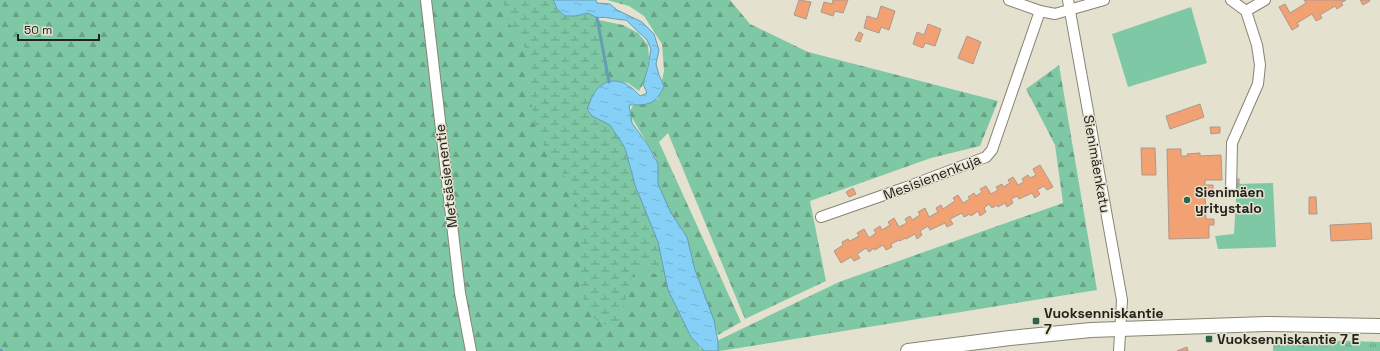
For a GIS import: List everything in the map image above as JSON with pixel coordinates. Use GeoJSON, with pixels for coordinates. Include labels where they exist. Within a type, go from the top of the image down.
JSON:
{"type":"FeatureCollection","features":[{"type":"Feature","properties":{"kind":"street","name":"Metsäsienentie"},"geometry":{"type":"LineString","coordinates":[[426,0],[460,294],[471,351]]}},
{"type":"Feature","properties":{"kind":"street"},"geometry":{"type":"LineString","coordinates":[[1009,0],[1040,11],[1055,14],[1068,5],[1104,0]]}},
{"type":"Feature","properties":{"kind":"street"},"geometry":{"type":"LineString","coordinates":[[1231,0],[1246,11],[1257,45],[1260,65],[1258,84],[1232,143],[1231,192]]}},
{"type":"Feature","properties":{"kind":"street"},"geometry":{"type":"LineString","coordinates":[[1246,11],[1265,0]]}},
{"type":"Feature","properties":{"kind":"street","name":"Sienimäenkatu"},"geometry":{"type":"LineString","coordinates":[[1068,5],[1122,300],[1119,351]]}},
{"type":"Feature","properties":{"kind":"street","name":"Mesisienenkuja"},"geometry":{"type":"LineString","coordinates":[[821,217],[986,157],[992,150],[1040,11]]}},
{"type":"Feature","properties":{"kind":"street"},"geometry":{"type":"LineString","coordinates":[[908,351],[1010,338],[1091,330],[1266,324],[1380,326]]}},
{"type":"Feature","properties":{"kind":"green space"},"geometry":{"type":"Polygon","coordinates":[[[0,0],[551,0],[594,19],[623,25],[638,33],[648,45],[649,58],[645,81],[639,91],[628,83],[606,81],[700,349],[839,282],[1063,203],[1055,145],[1026,89],[1059,65],[1097,290],[720,351],[5,351],[0,349],[0,0]]]}},
{"type":"Feature","properties":{"kind":"green space"},"geometry":{"type":"Polygon","coordinates":[[[503,0],[553,0],[576,16],[588,13],[597,18],[609,82],[605,84],[592,116],[610,125],[625,148],[635,185],[658,242],[665,276],[651,273],[644,267],[634,271],[619,321],[613,329],[596,320],[588,310],[579,288],[582,218],[561,170],[547,153],[536,128],[531,102],[528,52],[509,23],[503,0]]]}},
{"type":"Feature","properties":{"kind":"green space"},"geometry":{"type":"Polygon","coordinates":[[[607,0],[730,0],[750,24],[808,52],[998,101],[980,146],[931,158],[810,201],[826,281],[745,319],[668,133],[659,142],[741,322],[718,335],[691,261],[663,209],[655,169],[656,158],[629,113],[634,104],[658,99],[664,71],[662,44],[644,16],[629,6],[607,0]]]}},
{"type":"Feature","properties":{"kind":"green space"},"geometry":{"type":"Polygon","coordinates":[[[1191,7],[1207,63],[1128,87],[1112,34],[1191,7]]]}},
{"type":"Feature","properties":{"kind":"green space"},"geometry":{"type":"Polygon","coordinates":[[[1273,183],[1276,247],[1218,249],[1215,236],[1234,234],[1237,184],[1273,183]]]}},
{"type":"Feature","properties":{"kind":"green space"},"geometry":{"type":"Polygon","coordinates":[[[1273,339],[1380,342],[1380,351],[1273,351],[1273,339]]]}},
{"type":"Feature","properties":{"kind":"water"},"geometry":{"type":"Polygon","coordinates":[[[553,0],[596,0],[597,3],[610,4],[617,10],[642,22],[654,34],[659,50],[656,64],[664,86],[658,97],[651,103],[629,105],[632,123],[648,145],[658,164],[658,184],[671,213],[687,237],[695,270],[714,320],[718,351],[704,351],[691,337],[668,290],[658,242],[635,185],[625,148],[610,125],[592,116],[587,109],[595,91],[603,84],[608,82],[614,81],[625,84],[640,96],[647,93],[643,84],[651,49],[647,40],[626,20],[604,17],[597,18],[588,13],[576,16],[565,16],[557,9],[553,0]]]}},
{"type":"Feature","properties":{"kind":"building"},"geometry":{"type":"Polygon","coordinates":[[[799,0],[811,2],[806,19],[794,15],[799,0]]]}},
{"type":"Feature","properties":{"kind":"building"},"geometry":{"type":"Polygon","coordinates":[[[833,0],[848,0],[843,13],[835,11],[833,16],[821,12],[824,2],[832,4],[833,0]]]}},
{"type":"Feature","properties":{"kind":"building"},"geometry":{"type":"Polygon","coordinates":[[[1304,0],[1346,0],[1341,3],[1343,5],[1337,9],[1335,6],[1320,15],[1322,18],[1316,21],[1312,14],[1297,23],[1299,26],[1292,30],[1279,7],[1285,4],[1290,13],[1306,3],[1304,0]]]}},
{"type":"Feature","properties":{"kind":"building"},"geometry":{"type":"Polygon","coordinates":[[[1360,0],[1369,0],[1370,1],[1363,5],[1360,0]]]}},
{"type":"Feature","properties":{"kind":"building"},"geometry":{"type":"Polygon","coordinates":[[[881,6],[895,11],[889,30],[881,27],[879,33],[864,28],[867,16],[877,19],[881,6]]]}},
{"type":"Feature","properties":{"kind":"building"},"geometry":{"type":"Polygon","coordinates":[[[928,24],[941,29],[935,46],[925,43],[923,48],[913,44],[917,32],[924,35],[928,24]]]}},
{"type":"Feature","properties":{"kind":"building"},"geometry":{"type":"Polygon","coordinates":[[[859,32],[863,34],[860,42],[855,40],[859,32]]]}},
{"type":"Feature","properties":{"kind":"building"},"geometry":{"type":"Polygon","coordinates":[[[967,36],[981,42],[973,64],[958,58],[967,36]]]}},
{"type":"Feature","properties":{"kind":"building"},"geometry":{"type":"Polygon","coordinates":[[[1200,104],[1204,117],[1170,129],[1166,116],[1200,104]]]}},
{"type":"Feature","properties":{"kind":"building"},"geometry":{"type":"Polygon","coordinates":[[[1210,127],[1220,127],[1220,133],[1211,134],[1210,127]]]}},
{"type":"Feature","properties":{"kind":"building"},"geometry":{"type":"Polygon","coordinates":[[[1141,148],[1155,148],[1156,175],[1142,175],[1141,148]]]}},
{"type":"Feature","properties":{"kind":"building","name":"Sienimäen yritystalo"},"geometry":{"type":"Polygon","coordinates":[[[1167,149],[1181,149],[1181,156],[1200,153],[1200,156],[1221,155],[1222,180],[1205,180],[1205,185],[1213,185],[1213,192],[1205,192],[1206,219],[1214,219],[1214,225],[1209,225],[1209,238],[1169,239],[1167,149]]]}},
{"type":"Feature","properties":{"kind":"building"},"geometry":{"type":"Polygon","coordinates":[[[1040,165],[1053,187],[1047,190],[1044,186],[1037,190],[1040,194],[1035,198],[1032,193],[1019,199],[1017,196],[1011,199],[1013,203],[1007,207],[1005,203],[998,207],[997,205],[992,208],[989,204],[984,208],[986,212],[980,216],[978,211],[971,216],[970,214],[964,217],[962,213],[950,219],[953,224],[947,227],[945,223],[930,230],[928,226],[920,231],[922,235],[917,239],[915,234],[891,244],[892,247],[886,250],[883,245],[875,250],[874,248],[869,252],[866,248],[857,254],[860,258],[854,261],[851,257],[841,263],[834,251],[843,245],[842,242],[848,239],[850,241],[859,236],[857,233],[864,229],[869,238],[876,233],[874,230],[880,226],[882,230],[890,225],[888,222],[894,218],[899,227],[907,223],[905,219],[910,216],[912,220],[920,215],[918,212],[925,208],[929,217],[938,212],[936,208],[941,205],[943,209],[955,201],[953,198],[958,195],[963,203],[970,199],[968,197],[974,193],[976,196],[982,192],[980,189],[986,186],[991,194],[998,190],[996,187],[1002,184],[1003,187],[1010,183],[1008,180],[1013,177],[1018,185],[1024,182],[1022,179],[1028,175],[1030,178],[1036,175],[1033,169],[1040,165]]]}},
{"type":"Feature","properties":{"kind":"building"},"geometry":{"type":"Polygon","coordinates":[[[1235,179],[1239,179],[1239,184],[1235,184],[1235,179]]]}},
{"type":"Feature","properties":{"kind":"building"},"geometry":{"type":"Polygon","coordinates":[[[853,188],[856,194],[849,197],[846,192],[853,188]]]}},
{"type":"Feature","properties":{"kind":"building"},"geometry":{"type":"Polygon","coordinates":[[[1309,197],[1316,197],[1317,214],[1309,214],[1309,197]]]}},
{"type":"Feature","properties":{"kind":"building"},"geometry":{"type":"Polygon","coordinates":[[[1371,223],[1372,239],[1331,241],[1330,225],[1371,223]]]}},
{"type":"Feature","properties":{"kind":"building"},"geometry":{"type":"Polygon","coordinates":[[[1187,347],[1188,351],[1177,351],[1187,347]]]}},
{"type":"Feature","properties":{"kind":"waterway"},"geometry":{"type":"LineString","coordinates":[[597,18],[609,82]]}},
{"type":"Feature","properties":{"kind":"place","name":"Sienimäen yritystalo"},"geometry":{"type":"Point","coordinates":[1187,200]}},
{"type":"Feature","properties":{"kind":"place","name":"Vuoksenniskantie 7"},"geometry":{"type":"Point","coordinates":[1036,321]}},
{"type":"Feature","properties":{"kind":"place","name":"Vuoksenniskantie 7 E"},"geometry":{"type":"Point","coordinates":[1209,339]}}]}
